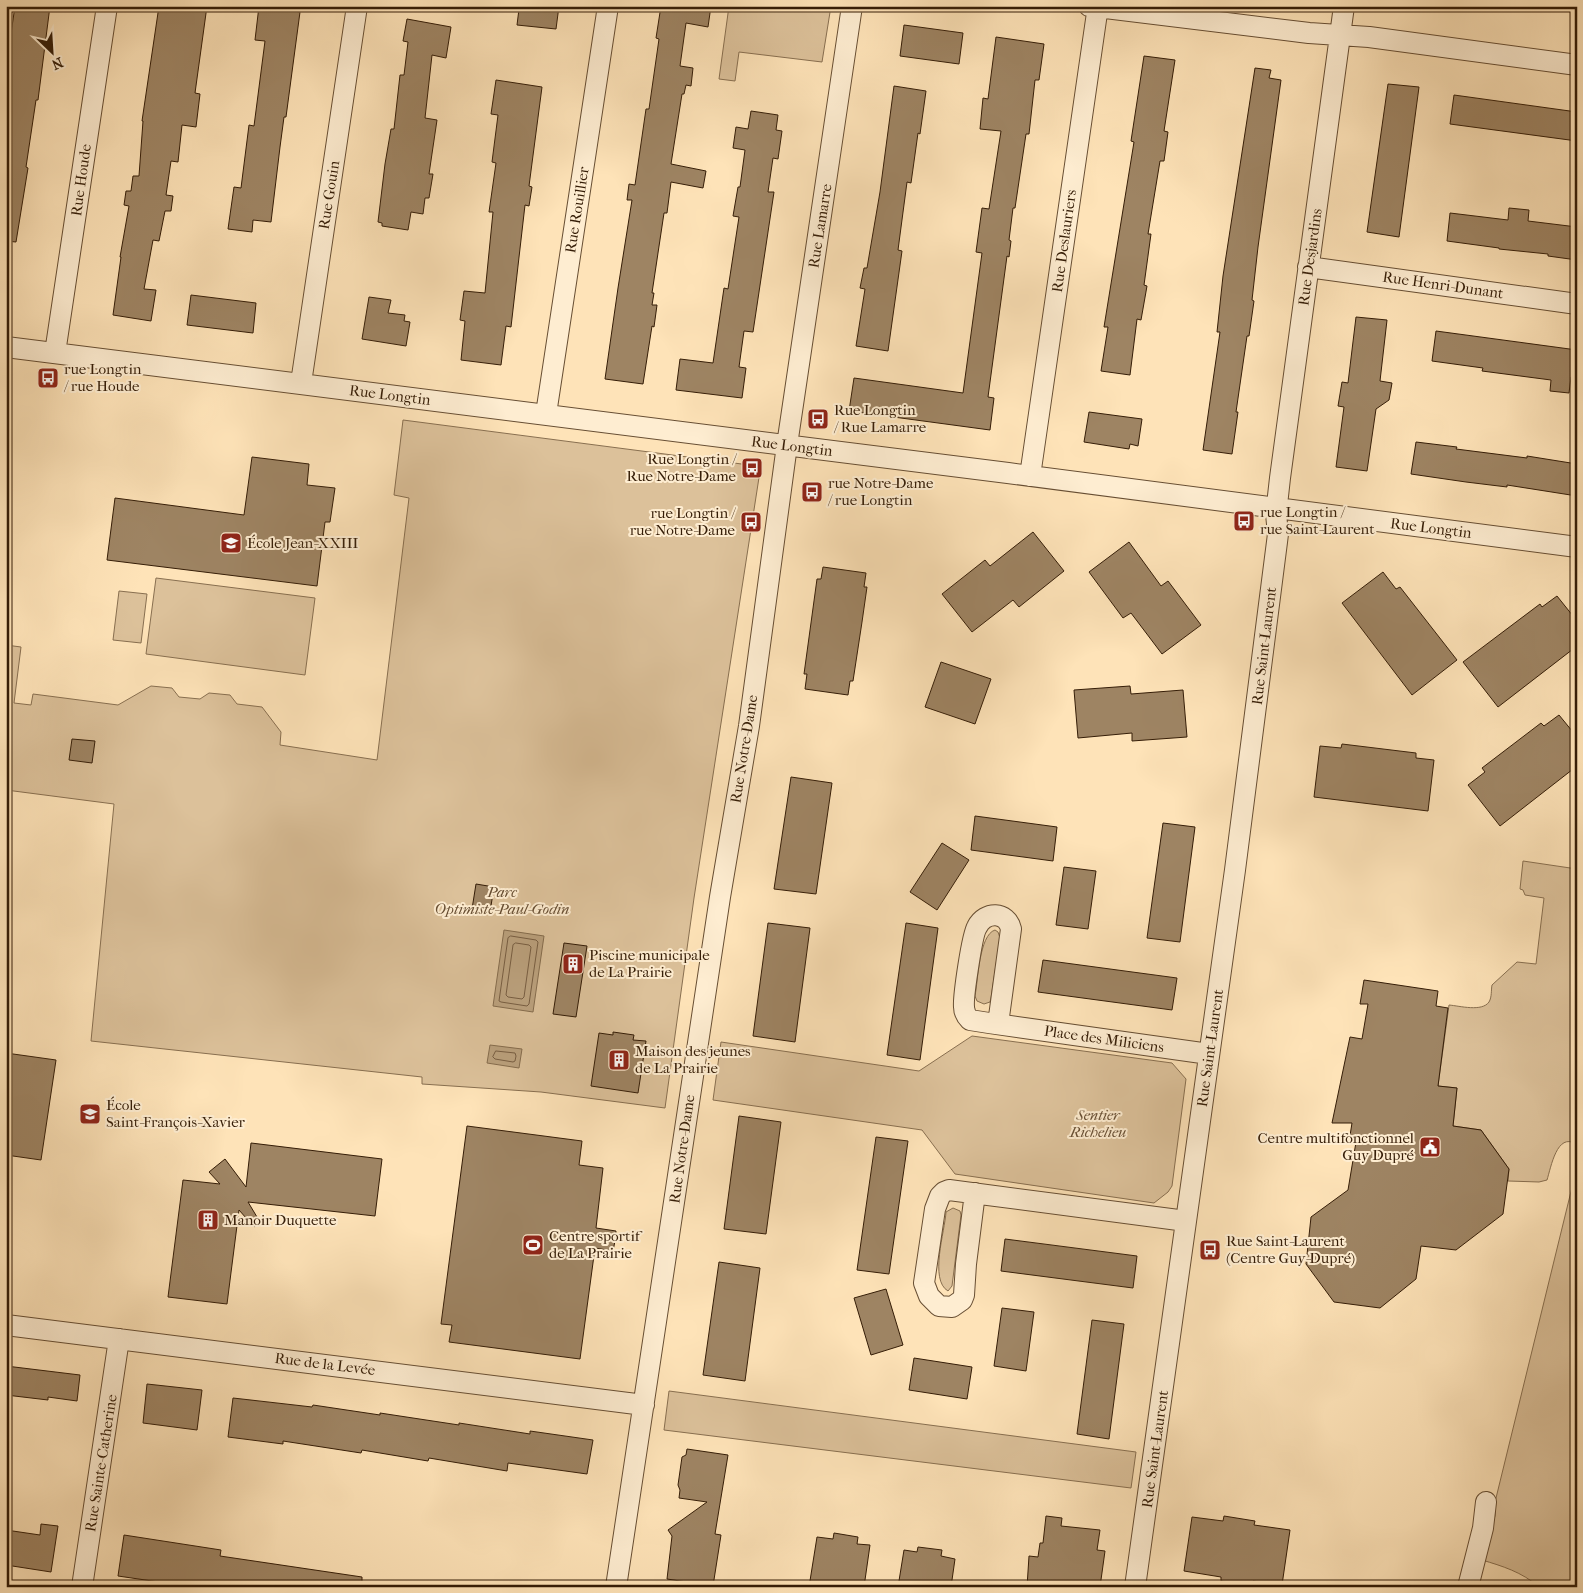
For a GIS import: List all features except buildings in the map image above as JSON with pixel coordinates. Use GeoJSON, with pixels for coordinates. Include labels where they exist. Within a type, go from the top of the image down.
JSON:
{"type":"FeatureCollection","features":[{"type":"Feature","properties":{"kind":"street","name":"Rue Houde"},"geometry":{"type":"LineString","coordinates":[[55,353],[107,6]]}},
{"type":"Feature","properties":{"kind":"street","name":"Rue Gouin"},"geometry":{"type":"LineString","coordinates":[[301,383],[357,6]]}},
{"type":"Feature","properties":{"kind":"street","name":"Rue Rouillier"},"geometry":{"type":"LineString","coordinates":[[546,414],[608,6]]}},
{"type":"Feature","properties":{"kind":"street","name":"Rue Lamarre"},"geometry":{"type":"LineString","coordinates":[[787,445],[852,6]]}},
{"type":"Feature","properties":{"kind":"street","name":"Rue Desjardins"},"geometry":{"type":"LineString","coordinates":[[1276,508],[1344,6]]}},
{"type":"Feature","properties":{"kind":"street"},"geometry":{"type":"LineString","coordinates":[[1095,7],[1309,33],[1369,37],[1577,66]]}},
{"type":"Feature","properties":{"kind":"street","name":"Rue Deslauriers"},"geometry":{"type":"LineString","coordinates":[[1030,476],[1095,7]]}},
{"type":"Feature","properties":{"kind":"street","name":"Rue Henri-Dunant"},"geometry":{"type":"LineString","coordinates":[[1308,267],[1577,304]]}},
{"type":"Feature","properties":{"kind":"street","name":"Rue Longtin"},"geometry":{"type":"LineString","coordinates":[[6,347],[1577,546]]}},
{"type":"Feature","properties":{"kind":"street","name":"Rue Notre-Dame"},"geometry":{"type":"LineString","coordinates":[[616,1587],[720,896],[749,726],[787,445]]}},
{"type":"Feature","properties":{"kind":"street","name":"Rue Saint-Laurent"},"geometry":{"type":"LineString","coordinates":[[1135,1587],[1235,870],[1277,542],[1276,508]]}},
{"type":"Feature","properties":{"kind":"street","name":"Place des Miliciens"},"geometry":{"type":"LineString","coordinates":[[998,1024],[1011,930],[1007,920],[1002,916],[992,915],[982,919],[975,932],[964,1001],[964,1009],[967,1018],[970,1020],[998,1024],[1209,1054]]}},
{"type":"Feature","properties":{"kind":"street"},"geometry":{"type":"LineString","coordinates":[[975,1193],[964,1295],[962,1300],[952,1307],[939,1306],[929,1296],[924,1284],[937,1202],[944,1192],[949,1190],[975,1193],[1186,1222]]}},
{"type":"Feature","properties":{"kind":"street","name":"Rue de la Levée"},"geometry":{"type":"LineString","coordinates":[[6,1325],[644,1404]]}},
{"type":"Feature","properties":{"kind":"street","name":"Rue Sainte-Catherine"},"geometry":{"type":"LineString","coordinates":[[82,1587],[119,1339]]}},
{"type":"Feature","properties":{"kind":"street"},"geometry":{"type":"LineString","coordinates":[[1468,1587],[1483,1528],[1486,1502]]}},
{"type":"Feature","properties":{"kind":"green space"},"geometry":{"type":"Polygon","coordinates":[[[729,6],[831,6],[822,62],[739,52],[735,81],[719,79],[729,6]]]}},
{"type":"Feature","properties":{"kind":"green space","name":"Parc Optimiste-Paul-Godin"},"geometry":{"type":"Polygon","coordinates":[[[403,420],[757,466],[760,471],[694,898],[665,1108],[541,1092],[422,1084],[422,1077],[91,1041],[114,804],[6,790],[6,645],[21,647],[14,703],[31,705],[33,694],[118,705],[151,686],[172,688],[179,697],[200,699],[209,693],[230,695],[237,704],[262,707],[281,732],[280,745],[377,760],[409,498],[394,495],[403,420]]]}},
{"type":"Feature","properties":{"kind":"green space"},"geometry":{"type":"Polygon","coordinates":[[[156,578],[315,598],[305,675],[146,654],[156,578]]]}},
{"type":"Feature","properties":{"kind":"green space"},"geometry":{"type":"Polygon","coordinates":[[[119,591],[147,594],[141,643],[113,640],[119,591]]]}},
{"type":"Feature","properties":{"kind":"green space"},"geometry":{"type":"Polygon","coordinates":[[[1523,861],[1577,869],[1577,1146],[1569,1142],[1564,1143],[1556,1153],[1547,1180],[1539,1182],[1508,1181],[1509,1169],[1481,1130],[1453,1126],[1457,1088],[1438,1086],[1449,1005],[1476,1008],[1486,1005],[1490,1000],[1492,985],[1517,962],[1536,964],[1544,898],[1525,895],[1523,890],[1520,889],[1523,861]]]}},
{"type":"Feature","properties":{"kind":"green space"},"geometry":{"type":"Polygon","coordinates":[[[995,930],[1000,938],[991,998],[990,1002],[984,1004],[977,1001],[975,996],[978,970],[982,949],[990,934],[995,930]]]}},
{"type":"Feature","properties":{"kind":"green space","name":"Sentier Richelieu"},"geometry":{"type":"Polygon","coordinates":[[[972,1036],[1172,1063],[1186,1079],[1172,1186],[1168,1192],[1154,1203],[955,1174],[922,1130],[713,1100],[721,1042],[919,1071],[972,1036]]]}},
{"type":"Feature","properties":{"kind":"green space"},"geometry":{"type":"Polygon","coordinates":[[[1577,1167],[1577,1587],[1539,1587],[1519,1573],[1482,1560],[1495,1516],[1496,1498],[1577,1167]]]}},
{"type":"Feature","properties":{"kind":"green space"},"geometry":{"type":"Polygon","coordinates":[[[953,1208],[960,1211],[961,1215],[952,1286],[948,1291],[942,1285],[939,1266],[946,1212],[953,1208]]]}},
{"type":"Feature","properties":{"kind":"green space"},"geometry":{"type":"Polygon","coordinates":[[[669,1391],[1136,1452],[1131,1488],[664,1430],[669,1391]]]}},
{"type":"Feature","properties":{"kind":"water"},"geometry":{"type":"Polygon","coordinates":[[[504,930],[544,936],[533,1012],[493,1006],[504,930]]]}},
{"type":"Feature","properties":{"kind":"water"},"geometry":{"type":"Polygon","coordinates":[[[490,1045],[522,1049],[519,1068],[487,1063],[490,1045]]]}},
{"type":"Feature","properties":{"kind":"place","name":"rue Longtin / rue Houde"},"geometry":{"type":"Point","coordinates":[48,378]}},
{"type":"Feature","properties":{"kind":"place","name":"Rue Longtin / Rue Lamarre"},"geometry":{"type":"Point","coordinates":[818,419]}},
{"type":"Feature","properties":{"kind":"place","name":"Rue Longtin / Rue Notre-Dame"},"geometry":{"type":"Point","coordinates":[752,468]}},
{"type":"Feature","properties":{"kind":"place","name":"rue Notre-Dame / rue Longtin"},"geometry":{"type":"Point","coordinates":[812,492]}},
{"type":"Feature","properties":{"kind":"place","name":"rue Longtin / rue Saint-Laurent"},"geometry":{"type":"Point","coordinates":[1244,521]}},
{"type":"Feature","properties":{"kind":"place","name":"rue Longtin / rue Notre-Dame"},"geometry":{"type":"Point","coordinates":[751,522]}},
{"type":"Feature","properties":{"kind":"place","name":"École Jean-XXIII"},"geometry":{"type":"Point","coordinates":[231,543]}},
{"type":"Feature","properties":{"kind":"place","name":"Piscine municipale de La Prairie"},"geometry":{"type":"Point","coordinates":[573,964]}},
{"type":"Feature","properties":{"kind":"place","name":"Maison des jeunes de La Prairie"},"geometry":{"type":"Point","coordinates":[619,1060]}},
{"type":"Feature","properties":{"kind":"place","name":"École Saint-François-Xavier"},"geometry":{"type":"Point","coordinates":[90,1114]}},
{"type":"Feature","properties":{"kind":"place","name":"Centre multifonctionnel Guy Dupré"},"geometry":{"type":"Point","coordinates":[1430,1147]}},
{"type":"Feature","properties":{"kind":"place","name":"Manoir Duquette"},"geometry":{"type":"Point","coordinates":[208,1220]}},
{"type":"Feature","properties":{"kind":"place","name":"Centre sportif de La Prairie"},"geometry":{"type":"Point","coordinates":[533,1245]}},
{"type":"Feature","properties":{"kind":"place","name":"Rue Saint-Laurent (Centre Guy-Dupré)"},"geometry":{"type":"Point","coordinates":[1210,1250]}}]}
